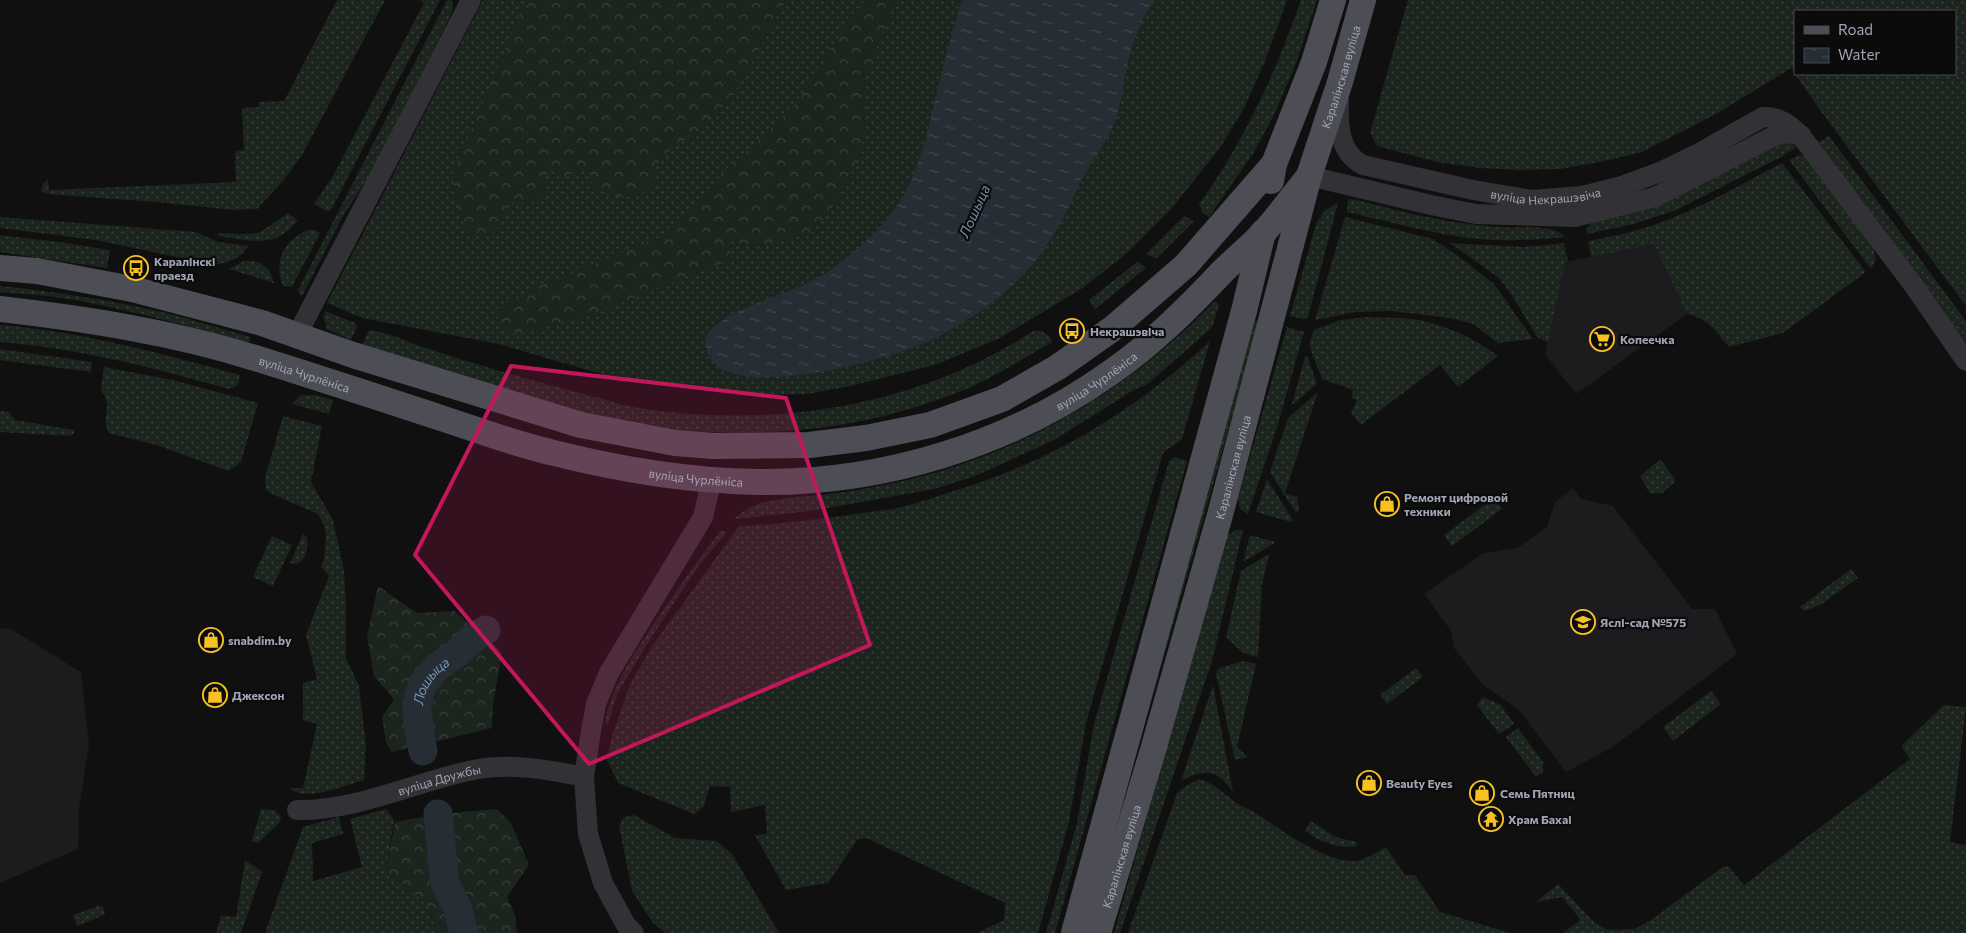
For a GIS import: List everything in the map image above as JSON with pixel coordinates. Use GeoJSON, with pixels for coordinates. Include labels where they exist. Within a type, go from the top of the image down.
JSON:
{"type":"FeatureCollection","features":[{"type":"Feature","properties":{"kind":"main road","name":"Каралінская вуліца"},"geometry":{"type":"LineString","coordinates":[[1074,933],[1251,285],[1263,234],[1274,164],[1314,62],[1333,0]]}},
{"type":"Feature","properties":{"kind":"main road","name":"Каралінская вуліца"},"geometry":{"type":"LineString","coordinates":[[1098,933],[1220,515],[1310,176],[1340,82],[1363,0]]}},
{"type":"Feature","properties":{"kind":"main road"},"geometry":{"type":"LineString","coordinates":[[0,268],[36,271],[132,289],[262,323],[353,355],[581,425],[658,441],[714,446],[809,445],[866,438],[930,425],[1002,399],[1058,367],[1138,309],[1186,265],[1274,164],[1310,176]]}},
{"type":"Feature","properties":{"kind":"main road","name":"вуліца Чурлёніса"},"geometry":{"type":"LineString","coordinates":[[0,309],[115,325],[195,341],[550,452],[661,474],[712,479],[756,482],[843,477],[919,461],[1001,434],[1059,405],[1111,373],[1166,328],[1263,234],[1310,176]]}},
{"type":"Feature","properties":{"kind":"main road"},"geometry":{"type":"LineString","coordinates":[[1225,270],[1232,267],[1240,268],[1246,272],[1251,285]]}},
{"type":"Feature","properties":{"kind":"main road"},"geometry":{"type":"LineString","coordinates":[[286,368],[297,335]]}},
{"type":"Feature","properties":{"kind":"main road"},"geometry":{"type":"LineString","coordinates":[[712,479],[714,446]]}},
{"type":"Feature","properties":{"kind":"main road"},"geometry":{"type":"LineString","coordinates":[[1103,826],[1129,832]]}},
{"type":"Feature","properties":{"kind":"street"},"geometry":{"type":"LineString","coordinates":[[297,335],[471,0]]}},
{"type":"Feature","properties":{"kind":"street","name":"вуліца Некрашэвіча"},"geometry":{"type":"LineString","coordinates":[[1340,82],[1339,131],[1347,149],[1358,162],[1371,168],[1473,190],[1532,200],[1582,196],[1622,186],[1660,172],[1763,118],[1773,117],[1783,121],[1801,135],[1914,286],[1966,361]]}},
{"type":"Feature","properties":{"kind":"street","name":"вуліца Некрашэвіча"},"geometry":{"type":"LineString","coordinates":[[1310,176],[1476,214],[1575,217],[1655,197],[1772,137],[1784,133],[1801,135]]}},
{"type":"Feature","properties":{"kind":"street"},"geometry":{"type":"LineString","coordinates":[[634,933],[626,925],[603,883],[588,834],[584,777],[593,716],[604,684],[624,645],[703,517],[712,479]]}},
{"type":"Feature","properties":{"kind":"street","name":"вуліца Дружбы"},"geometry":{"type":"LineString","coordinates":[[297,810],[315,811],[343,806],[479,769],[514,767],[553,770],[584,777]]}},
{"type":"Feature","properties":{"kind":"highlighted area"},"geometry":{"type":"Polygon","coordinates":[[[511,366],[786,398],[870,645],[589,764],[415,555],[511,366]]]}},
{"type":"Feature","properties":{"kind":"shaded area"},"geometry":{"type":"Polygon","coordinates":[[[1655,244],[1687,314],[1576,394],[1545,354],[1565,262],[1655,244]]]}},
{"type":"Feature","properties":{"kind":"shaded area","name":"Яслі-сад №575"},"geometry":{"type":"Polygon","coordinates":[[[1573,488],[1581,499],[1613,506],[1692,609],[1715,609],[1737,654],[1611,748],[1566,772],[1518,709],[1482,684],[1454,648],[1451,631],[1424,594],[1482,554],[1519,547],[1547,527],[1555,502],[1573,488]]]}},
{"type":"Feature","properties":{"kind":"shaded area"},"geometry":{"type":"Polygon","coordinates":[[[9,628],[81,672],[89,745],[79,808],[78,849],[0,883],[0,629],[9,628]]]}},
{"type":"Feature","properties":{"kind":"green space"},"geometry":{"type":"Polygon","coordinates":[[[337,0],[385,0],[302,155],[282,182],[257,209],[235,210],[47,194],[41,191],[43,184],[48,179],[49,190],[236,182],[235,153],[244,150],[242,108],[259,107],[259,102],[284,101],[337,0]]]}},
{"type":"Feature","properties":{"kind":"green space"},"geometry":{"type":"Polygon","coordinates":[[[420,0],[440,0],[331,210],[328,212],[314,204],[333,176],[424,3],[420,0]]]}},
{"type":"Feature","properties":{"kind":"green space"},"geometry":{"type":"Polygon","coordinates":[[[447,0],[452,0],[453,8],[450,17],[368,178],[343,216],[302,296],[298,290],[447,0]]]}},
{"type":"Feature","properties":{"kind":"green space"},"geometry":{"type":"Polygon","coordinates":[[[483,0],[1287,0],[1264,64],[1244,108],[1222,145],[1171,209],[1126,254],[1081,289],[998,339],[935,365],[850,386],[807,394],[769,395],[657,385],[618,379],[499,344],[362,318],[327,303],[483,0]]]}},
{"type":"Feature","properties":{"kind":"green space"},"geometry":{"type":"Polygon","coordinates":[[[526,0],[786,0],[735,93],[699,132],[674,146],[656,164],[655,181],[640,195],[621,198],[610,196],[592,185],[587,168],[582,167],[567,177],[559,176],[554,171],[547,174],[544,182],[546,190],[536,201],[526,204],[517,200],[513,202],[498,227],[487,237],[470,235],[455,204],[453,173],[526,0]]]}},
{"type":"Feature","properties":{"kind":"green space"},"geometry":{"type":"Polygon","coordinates":[[[864,0],[896,0],[863,82],[866,111],[861,157],[834,205],[812,233],[754,248],[732,241],[729,260],[590,315],[516,335],[498,326],[498,311],[530,290],[663,236],[692,211],[726,169],[763,137],[799,100],[835,41],[854,19],[864,0]]]}},
{"type":"Feature","properties":{"kind":"green space"},"geometry":{"type":"Polygon","coordinates":[[[1301,0],[1317,0],[1295,66],[1273,117],[1254,152],[1209,217],[1202,212],[1199,204],[1230,156],[1258,106],[1281,54],[1301,0]]]}},
{"type":"Feature","properties":{"kind":"green space"},"geometry":{"type":"Polygon","coordinates":[[[1408,0],[1966,0],[1966,306],[1796,75],[1956,75],[1956,10],[1794,10],[1794,72],[1791,68],[1716,114],[1642,152],[1600,162],[1560,169],[1480,168],[1437,162],[1377,146],[1370,133],[1408,0]]]}},
{"type":"Feature","properties":{"kind":"green space"},"geometry":{"type":"Polygon","coordinates":[[[1829,136],[1966,321],[1966,343],[1816,144],[1829,136]]]}},
{"type":"Feature","properties":{"kind":"green space"},"geometry":{"type":"Polygon","coordinates":[[[1782,142],[1796,147],[1781,157],[1676,210],[1634,224],[1587,234],[1586,230],[1593,221],[1782,142]]]}},
{"type":"Feature","properties":{"kind":"green space"},"geometry":{"type":"Polygon","coordinates":[[[1803,155],[1809,161],[1873,247],[1876,260],[1871,269],[1789,160],[1803,155]]]}},
{"type":"Feature","properties":{"kind":"green space"},"geometry":{"type":"Polygon","coordinates":[[[1782,163],[1866,272],[1783,333],[1729,347],[1706,322],[1687,314],[1654,244],[1591,257],[1588,241],[1635,231],[1668,220],[1718,197],[1782,163]]]}},
{"type":"Feature","properties":{"kind":"green space"},"geometry":{"type":"Polygon","coordinates":[[[1348,199],[1416,215],[1463,223],[1499,227],[1544,228],[1560,233],[1565,237],[1495,240],[1439,233],[1347,212],[1348,199]]]}},
{"type":"Feature","properties":{"kind":"green space"},"geometry":{"type":"Polygon","coordinates":[[[1338,203],[1308,317],[1305,319],[1290,316],[1316,224],[1324,211],[1338,203]]]}},
{"type":"Feature","properties":{"kind":"green space"},"geometry":{"type":"Polygon","coordinates":[[[288,213],[298,221],[283,234],[273,239],[258,241],[218,236],[218,233],[259,233],[288,213]]]}},
{"type":"Feature","properties":{"kind":"green space"},"geometry":{"type":"Polygon","coordinates":[[[1184,216],[1194,221],[1156,259],[1146,254],[1184,216]]]}},
{"type":"Feature","properties":{"kind":"green space"},"geometry":{"type":"Polygon","coordinates":[[[0,217],[196,232],[218,242],[248,246],[238,257],[215,265],[96,240],[0,228],[0,217]]]}},
{"type":"Feature","properties":{"kind":"green space"},"geometry":{"type":"Polygon","coordinates":[[[1345,217],[1433,239],[1494,284],[1533,339],[1498,343],[1473,324],[1450,318],[1392,311],[1355,312],[1315,320],[1345,217]]]}},
{"type":"Feature","properties":{"kind":"green space"},"geometry":{"type":"Polygon","coordinates":[[[309,230],[315,230],[320,233],[292,287],[283,286],[279,268],[283,252],[293,239],[309,230]]]}},
{"type":"Feature","properties":{"kind":"green space"},"geometry":{"type":"Polygon","coordinates":[[[0,235],[110,250],[107,268],[0,252],[0,235]]]}},
{"type":"Feature","properties":{"kind":"green space"},"geometry":{"type":"Polygon","coordinates":[[[1450,243],[1523,247],[1564,243],[1568,261],[1565,262],[1548,342],[1538,338],[1511,294],[1498,277],[1450,243]]]}},
{"type":"Feature","properties":{"kind":"green space"},"geometry":{"type":"Polygon","coordinates":[[[244,261],[260,263],[270,273],[274,283],[229,269],[244,261]]]}},
{"type":"Feature","properties":{"kind":"green space"},"geometry":{"type":"Polygon","coordinates":[[[1138,261],[1146,268],[1095,309],[1089,300],[1138,261]]]}},
{"type":"Feature","properties":{"kind":"green space"},"geometry":{"type":"Polygon","coordinates":[[[0,286],[83,297],[166,313],[250,337],[249,343],[92,303],[52,296],[0,292],[0,286]]]}},
{"type":"Feature","properties":{"kind":"green space"},"geometry":{"type":"Polygon","coordinates":[[[1215,301],[1219,305],[1210,329],[1149,383],[1132,391],[1054,440],[975,476],[934,489],[811,511],[734,519],[750,507],[768,501],[844,492],[906,480],[964,463],[1005,448],[1044,429],[1117,385],[1184,331],[1215,301]]]}},
{"type":"Feature","properties":{"kind":"green space"},"geometry":{"type":"Polygon","coordinates":[[[325,311],[355,323],[357,327],[351,340],[327,329],[323,317],[325,311]]]}},
{"type":"Feature","properties":{"kind":"green space"},"geometry":{"type":"Polygon","coordinates":[[[1366,317],[1407,318],[1436,324],[1468,337],[1498,356],[1458,387],[1440,365],[1361,425],[1351,413],[1357,400],[1352,398],[1353,390],[1322,379],[1309,345],[1314,330],[1341,320],[1366,317]]]}},
{"type":"Feature","properties":{"kind":"green space"},"geometry":{"type":"Polygon","coordinates":[[[1255,321],[1259,322],[1140,741],[1136,740],[1255,321]]]}},
{"type":"Feature","properties":{"kind":"green space"},"geometry":{"type":"Polygon","coordinates":[[[0,325],[60,332],[151,352],[240,375],[238,385],[229,389],[144,366],[87,354],[0,342],[0,325]]]}},
{"type":"Feature","properties":{"kind":"green space"},"geometry":{"type":"Polygon","coordinates":[[[1287,327],[1304,332],[1278,424],[1248,514],[1240,509],[1238,498],[1287,327]]]}},
{"type":"Feature","properties":{"kind":"green space"},"geometry":{"type":"Polygon","coordinates":[[[369,330],[388,334],[431,350],[510,374],[627,406],[689,414],[740,416],[792,413],[843,406],[893,394],[941,378],[988,357],[1033,331],[1044,333],[1052,342],[973,386],[910,409],[847,424],[815,428],[783,431],[716,432],[673,431],[648,428],[539,402],[362,345],[369,330]]]}},
{"type":"Feature","properties":{"kind":"green space"},"geometry":{"type":"Polygon","coordinates":[[[1210,341],[1182,439],[1163,453],[1086,723],[1069,822],[1038,933],[977,933],[1004,920],[1005,903],[866,838],[857,840],[828,883],[786,890],[755,835],[767,834],[765,805],[731,812],[730,787],[710,786],[704,806],[694,814],[618,783],[607,760],[612,736],[630,684],[653,645],[739,526],[762,525],[893,509],[988,480],[1057,450],[1089,432],[1151,391],[1210,341]]]}},
{"type":"Feature","properties":{"kind":"green space"},"geometry":{"type":"Polygon","coordinates":[[[0,349],[92,362],[91,372],[0,360],[0,349]]]}},
{"type":"Feature","properties":{"kind":"green space"},"geometry":{"type":"Polygon","coordinates":[[[1307,356],[1317,384],[1292,404],[1305,357],[1307,356]]]}},
{"type":"Feature","properties":{"kind":"green space"},"geometry":{"type":"Polygon","coordinates":[[[104,367],[173,380],[258,403],[241,462],[228,471],[157,445],[109,433],[106,423],[107,407],[105,396],[101,390],[104,367]]]}},
{"type":"Feature","properties":{"kind":"green space"},"geometry":{"type":"Polygon","coordinates":[[[1318,392],[1285,493],[1297,497],[1299,510],[1296,513],[1270,472],[1288,418],[1318,392]]]}},
{"type":"Feature","properties":{"kind":"green space"},"geometry":{"type":"Polygon","coordinates":[[[301,395],[315,395],[333,400],[329,414],[292,404],[301,395]]]}},
{"type":"Feature","properties":{"kind":"green space"},"geometry":{"type":"Polygon","coordinates":[[[0,411],[9,412],[15,420],[74,430],[74,433],[71,436],[0,432],[0,411]]]}},
{"type":"Feature","properties":{"kind":"green space"},"geometry":{"type":"Polygon","coordinates":[[[283,416],[322,426],[311,482],[333,520],[344,571],[346,658],[359,686],[366,745],[364,780],[337,789],[305,794],[289,788],[303,788],[317,724],[303,720],[303,683],[317,679],[306,635],[329,576],[321,567],[324,560],[326,535],[318,514],[270,493],[266,489],[265,478],[283,416]]]}},
{"type":"Feature","properties":{"kind":"green space"},"geometry":{"type":"Polygon","coordinates":[[[1174,457],[1187,461],[1055,933],[1046,933],[1077,823],[1094,724],[1169,461],[1174,457]]]}},
{"type":"Feature","properties":{"kind":"green space"},"geometry":{"type":"Polygon","coordinates":[[[1661,460],[1675,482],[1662,493],[1650,493],[1640,476],[1661,460]]]}},
{"type":"Feature","properties":{"kind":"green space"},"geometry":{"type":"Polygon","coordinates":[[[1267,479],[1293,520],[1291,522],[1256,512],[1267,479]]]}},
{"type":"Feature","properties":{"kind":"green space"},"geometry":{"type":"Polygon","coordinates":[[[1494,498],[1502,509],[1452,546],[1444,535],[1494,498]]]}},
{"type":"Feature","properties":{"kind":"green space"},"geometry":{"type":"Polygon","coordinates":[[[1236,530],[1243,530],[1212,661],[1120,933],[1114,933],[1226,536],[1236,530]]]}},
{"type":"Feature","properties":{"kind":"green space"},"geometry":{"type":"Polygon","coordinates":[[[720,531],[727,532],[699,565],[617,694],[608,725],[605,721],[612,696],[630,661],[668,603],[720,531]]]}},
{"type":"Feature","properties":{"kind":"green space"},"geometry":{"type":"Polygon","coordinates":[[[303,534],[308,541],[305,555],[299,563],[290,563],[303,534]]]}},
{"type":"Feature","properties":{"kind":"green space"},"geometry":{"type":"Polygon","coordinates":[[[1250,535],[1276,542],[1243,562],[1250,535]]]}},
{"type":"Feature","properties":{"kind":"green space"},"geometry":{"type":"Polygon","coordinates":[[[272,536],[292,545],[273,586],[253,577],[272,536]]]}},
{"type":"Feature","properties":{"kind":"green space"},"geometry":{"type":"Polygon","coordinates":[[[1269,554],[1262,585],[1258,657],[1243,653],[1226,637],[1241,571],[1269,554]]]}},
{"type":"Feature","properties":{"kind":"green space"},"geometry":{"type":"Polygon","coordinates":[[[1851,569],[1858,578],[1820,605],[1804,611],[1800,607],[1851,569]]]}},
{"type":"Feature","properties":{"kind":"green space"},"geometry":{"type":"Polygon","coordinates":[[[378,586],[417,613],[454,611],[502,652],[493,704],[492,728],[392,752],[386,742],[382,717],[394,699],[374,676],[367,636],[378,586]]]}},
{"type":"Feature","properties":{"kind":"green space"},"geometry":{"type":"Polygon","coordinates":[[[1242,661],[1256,664],[1237,747],[1248,757],[1235,760],[1216,674],[1218,669],[1242,661]]]}},
{"type":"Feature","properties":{"kind":"green space"},"geometry":{"type":"Polygon","coordinates":[[[1416,668],[1423,677],[1387,704],[1380,695],[1416,668]]]}},
{"type":"Feature","properties":{"kind":"green space"},"geometry":{"type":"Polygon","coordinates":[[[1213,685],[1233,792],[1221,779],[1210,773],[1197,774],[1181,781],[1213,685]]]}},
{"type":"Feature","properties":{"kind":"green space"},"geometry":{"type":"Polygon","coordinates":[[[1711,691],[1721,704],[1673,741],[1663,727],[1711,691]]]}},
{"type":"Feature","properties":{"kind":"green space"},"geometry":{"type":"Polygon","coordinates":[[[1483,697],[1501,705],[1514,724],[1499,734],[1477,705],[1483,697]]]}},
{"type":"Feature","properties":{"kind":"green space"},"geometry":{"type":"Polygon","coordinates":[[[1944,705],[1966,707],[1950,842],[1966,845],[1966,933],[1563,933],[1580,919],[1562,897],[1536,902],[1558,884],[1594,922],[1608,930],[1635,929],[1651,920],[1724,866],[1729,867],[1744,885],[1910,759],[1901,746],[1944,705]]]}},
{"type":"Feature","properties":{"kind":"green space"},"geometry":{"type":"Polygon","coordinates":[[[1518,728],[1543,762],[1543,772],[1536,777],[1506,737],[1518,728]]]}},
{"type":"Feature","properties":{"kind":"green space"},"geometry":{"type":"Polygon","coordinates":[[[1199,779],[1213,785],[1237,803],[1304,844],[1335,858],[1349,861],[1361,860],[1386,847],[1405,875],[1415,875],[1440,912],[1510,933],[1128,933],[1177,793],[1199,779]]]}},
{"type":"Feature","properties":{"kind":"green space"},"geometry":{"type":"Polygon","coordinates":[[[261,809],[275,810],[281,817],[280,822],[258,843],[252,841],[261,809]]]}},
{"type":"Feature","properties":{"kind":"green space"},"geometry":{"type":"Polygon","coordinates":[[[386,809],[394,820],[386,870],[428,906],[437,933],[265,933],[303,827],[339,817],[343,834],[312,843],[313,881],[362,867],[350,819],[386,809]]]}},
{"type":"Feature","properties":{"kind":"green space"},"geometry":{"type":"Polygon","coordinates":[[[497,809],[511,823],[529,865],[507,897],[515,915],[517,933],[437,933],[428,906],[386,870],[395,822],[438,814],[497,809]]]}},
{"type":"Feature","properties":{"kind":"green space"},"geometry":{"type":"Polygon","coordinates":[[[634,815],[675,838],[717,841],[732,854],[779,933],[665,933],[653,923],[632,891],[619,826],[624,817],[634,815]]]}},
{"type":"Feature","properties":{"kind":"green space"},"geometry":{"type":"Polygon","coordinates":[[[1311,821],[1335,837],[1357,842],[1356,846],[1336,846],[1316,838],[1305,831],[1311,821]]]}},
{"type":"Feature","properties":{"kind":"green space"},"geometry":{"type":"Polygon","coordinates":[[[245,860],[262,872],[241,933],[216,933],[221,916],[236,917],[245,860]]]}},
{"type":"Feature","properties":{"kind":"green space"},"geometry":{"type":"Polygon","coordinates":[[[99,906],[103,907],[104,915],[77,926],[73,915],[99,906]]]}},
{"type":"Feature","properties":{"kind":"water"},"geometry":{"type":"Polygon","coordinates":[[[962,0],[1154,0],[1133,42],[1113,127],[1080,182],[1066,213],[1050,240],[1021,277],[995,300],[967,320],[922,344],[877,359],[812,373],[780,377],[750,377],[727,371],[711,359],[707,352],[706,338],[712,329],[734,313],[804,285],[834,268],[874,233],[900,202],[913,175],[923,147],[962,0]]]}},
{"type":"Feature","properties":{"kind":"waterway","name":"Лошыца"},"geometry":{"type":"LineString","coordinates":[[423,751],[417,707],[418,697],[427,678],[436,668],[486,630]]}},
{"type":"Feature","properties":{"kind":"waterway","name":"Лошыца"},"geometry":{"type":"LineString","coordinates":[[438,814],[445,883],[457,907],[464,933]]}},
{"type":"Feature","properties":{"kind":"place","name":"Каралінскі праезд"},"geometry":{"type":"Point","coordinates":[136,268]}},
{"type":"Feature","properties":{"kind":"place","name":"Некрашэвіча"},"geometry":{"type":"Point","coordinates":[1072,331]}},
{"type":"Feature","properties":{"kind":"place","name":"Копеечка"},"geometry":{"type":"Point","coordinates":[1602,339]}},
{"type":"Feature","properties":{"kind":"place","name":"Ремонт цифровой техники"},"geometry":{"type":"Point","coordinates":[1387,504]}},
{"type":"Feature","properties":{"kind":"place","name":"Яслі-сад №575"},"geometry":{"type":"Point","coordinates":[1583,622]}},
{"type":"Feature","properties":{"kind":"place","name":"snabdim.by"},"geometry":{"type":"Point","coordinates":[211,640]}},
{"type":"Feature","properties":{"kind":"place","name":"Джексон"},"geometry":{"type":"Point","coordinates":[215,695]}},
{"type":"Feature","properties":{"kind":"place","name":"Beauty Eyes"},"geometry":{"type":"Point","coordinates":[1369,783]}},
{"type":"Feature","properties":{"kind":"place","name":"Семь Пятниц"},"geometry":{"type":"Point","coordinates":[1482,793]}},
{"type":"Feature","properties":{"kind":"place","name":"Храм Бахаі"},"geometry":{"type":"Point","coordinates":[1491,819]}}]}
